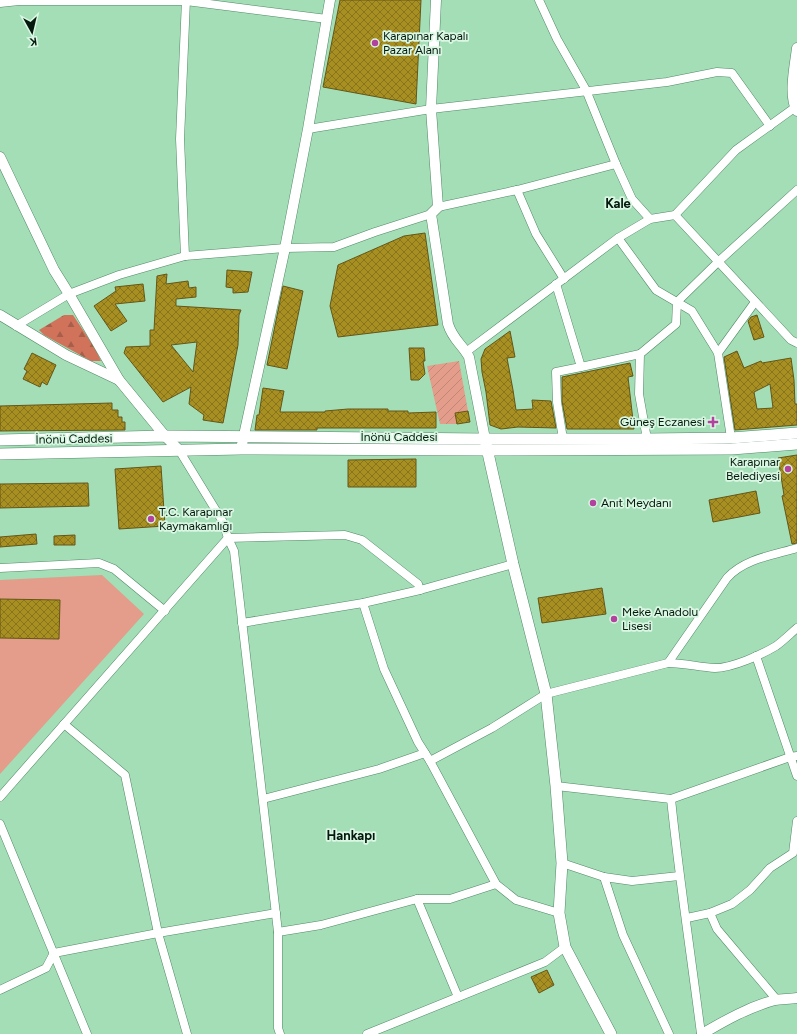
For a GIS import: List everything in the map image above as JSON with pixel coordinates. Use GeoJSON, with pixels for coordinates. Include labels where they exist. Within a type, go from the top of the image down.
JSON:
{"type":"FeatureCollection","features":[{"type":"Feature","properties":{"kind":"main road","name":"İnönü Caddesi"},"geometry":{"type":"LineString","coordinates":[[0,454],[486,445],[563,439],[731,438],[797,433]]}},
{"type":"Feature","properties":{"kind":"main road","name":"İnönü Caddesi"},"geometry":{"type":"LineString","coordinates":[[0,440],[165,436],[486,445],[732,449],[797,444]]}},
{"type":"Feature","properties":{"kind":"main road"},"geometry":{"type":"LineString","coordinates":[[486,445],[513,564],[546,694],[556,786],[562,863],[559,913],[565,947],[612,1034]]}},
{"type":"Feature","properties":{"kind":"street"},"geometry":{"type":"LineString","coordinates":[[0,4],[19,1],[186,0],[326,19]]}},
{"type":"Feature","properties":{"kind":"street"},"geometry":{"type":"LineString","coordinates":[[185,256],[180,139],[186,0]]}},
{"type":"Feature","properties":{"kind":"street"},"geometry":{"type":"LineString","coordinates":[[241,449],[308,129],[330,0]]}},
{"type":"Feature","properties":{"kind":"street"},"geometry":{"type":"LineString","coordinates":[[436,0],[431,109],[435,210],[448,324],[450,332],[455,340],[469,357],[486,445]]}},
{"type":"Feature","properties":{"kind":"street"},"geometry":{"type":"LineString","coordinates":[[539,0],[557,39],[586,90],[632,199],[650,219]]}},
{"type":"Feature","properties":{"kind":"street"},"geometry":{"type":"LineString","coordinates":[[466,352],[618,238],[650,219],[675,215],[736,150],[796,108],[792,90],[797,48]]}},
{"type":"Feature","properties":{"kind":"street"},"geometry":{"type":"LineString","coordinates":[[308,129],[431,109],[586,90],[667,82],[717,72],[732,73],[770,126]]}},
{"type":"Feature","properties":{"kind":"street"},"geometry":{"type":"LineString","coordinates":[[0,157],[54,270],[119,380],[165,436],[179,450],[223,522],[234,551],[278,932],[278,1028],[280,1034]]}},
{"type":"Feature","properties":{"kind":"street"},"geometry":{"type":"LineString","coordinates":[[16,326],[69,294],[119,275],[185,256],[284,248],[334,247],[435,210],[616,164]]}},
{"type":"Feature","properties":{"kind":"street"},"geometry":{"type":"LineString","coordinates":[[517,190],[536,234],[564,279]]}},
{"type":"Feature","properties":{"kind":"street"},"geometry":{"type":"LineString","coordinates":[[563,439],[557,402],[556,372],[640,354],[676,324],[677,302],[719,261],[797,190]]}},
{"type":"Feature","properties":{"kind":"street"},"geometry":{"type":"LineString","coordinates":[[675,215],[791,340],[797,343]]}},
{"type":"Feature","properties":{"kind":"street"},"geometry":{"type":"LineString","coordinates":[[618,238],[656,290],[692,311],[718,353],[731,438]]}},
{"type":"Feature","properties":{"kind":"street"},"geometry":{"type":"LineString","coordinates":[[556,284],[581,367]]}},
{"type":"Feature","properties":{"kind":"street"},"geometry":{"type":"LineString","coordinates":[[718,353],[755,302]]}},
{"type":"Feature","properties":{"kind":"street"},"geometry":{"type":"LineString","coordinates":[[0,315],[66,355],[119,380]]}},
{"type":"Feature","properties":{"kind":"street"},"geometry":{"type":"LineString","coordinates":[[640,354],[639,394],[647,439]]}},
{"type":"Feature","properties":{"kind":"street"},"geometry":{"type":"LineString","coordinates":[[0,797],[228,538],[346,536],[362,540],[418,584],[420,590]]}},
{"type":"Feature","properties":{"kind":"street"},"geometry":{"type":"LineString","coordinates":[[668,663],[734,570],[745,564],[797,548]]}},
{"type":"Feature","properties":{"kind":"street"},"geometry":{"type":"LineString","coordinates":[[0,568],[99,563],[114,569],[165,611]]}},
{"type":"Feature","properties":{"kind":"street"},"geometry":{"type":"LineString","coordinates":[[242,622],[363,603],[420,590],[513,564]]}},
{"type":"Feature","properties":{"kind":"street"},"geometry":{"type":"LineString","coordinates":[[363,603],[384,669],[418,742],[430,761],[496,884],[516,900],[559,913]]}},
{"type":"Feature","properties":{"kind":"street"},"geometry":{"type":"LineString","coordinates":[[430,761],[492,728],[546,694],[668,663],[682,663],[717,668],[730,665],[756,656],[776,646],[797,628]]}},
{"type":"Feature","properties":{"kind":"street"},"geometry":{"type":"LineString","coordinates":[[756,656],[793,757],[797,776]]}},
{"type":"Feature","properties":{"kind":"street"},"geometry":{"type":"LineString","coordinates":[[64,724],[125,775],[158,933],[187,1034]]}},
{"type":"Feature","properties":{"kind":"street"},"geometry":{"type":"LineString","coordinates":[[262,799],[379,769],[425,753]]}},
{"type":"Feature","properties":{"kind":"street"},"geometry":{"type":"LineString","coordinates":[[556,786],[671,798],[793,757]]}},
{"type":"Feature","properties":{"kind":"street"},"geometry":{"type":"LineString","coordinates":[[671,798],[679,876],[687,918],[701,1034],[754,1007],[777,1000],[797,998]]}},
{"type":"Feature","properties":{"kind":"street"},"geometry":{"type":"LineString","coordinates":[[687,918],[710,913],[732,904],[750,890],[770,868],[793,853],[797,821]]}},
{"type":"Feature","properties":{"kind":"street"},"geometry":{"type":"LineString","coordinates":[[0,824],[87,1034]]}},
{"type":"Feature","properties":{"kind":"street"},"geometry":{"type":"LineString","coordinates":[[562,863],[604,877],[632,882],[679,876]]}},
{"type":"Feature","properties":{"kind":"street"},"geometry":{"type":"LineString","coordinates":[[604,877],[623,935],[669,1034]]}},
{"type":"Feature","properties":{"kind":"street"},"geometry":{"type":"LineString","coordinates":[[278,932],[321,926],[417,899],[450,900],[496,884]]}},
{"type":"Feature","properties":{"kind":"street"},"geometry":{"type":"LineString","coordinates":[[417,899],[458,997]]}},
{"type":"Feature","properties":{"kind":"street"},"geometry":{"type":"LineString","coordinates":[[54,953],[158,933],[276,913]]}},
{"type":"Feature","properties":{"kind":"street"},"geometry":{"type":"LineString","coordinates":[[710,913],[716,929],[777,1000]]}},
{"type":"Feature","properties":{"kind":"street"},"geometry":{"type":"LineString","coordinates":[[367,1034],[545,962],[565,947]]}},
{"type":"Feature","properties":{"kind":"street"},"geometry":{"type":"LineString","coordinates":[[0,990],[46,968],[54,953]]}},
{"type":"Feature","properties":{"kind":"green space"},"geometry":{"type":"Polygon","coordinates":[[[64,315],[73,315],[95,348],[101,361],[91,361],[44,335],[39,330],[64,315]]]}},
{"type":"Feature","properties":{"kind":"shaded area"},"geometry":{"type":"Polygon","coordinates":[[[459,361],[468,411],[456,413],[457,424],[440,424],[427,366],[459,361]]]}},
{"type":"Feature","properties":{"kind":"shaded area"},"geometry":{"type":"Polygon","coordinates":[[[102,575],[144,614],[0,774],[0,580],[102,575]]]}},
{"type":"Feature","properties":{"kind":"building","name":"Karapınar Kapalı Pazar Alanı"},"geometry":{"type":"Polygon","coordinates":[[[340,0],[421,0],[416,104],[323,87],[340,0]]]}},
{"type":"Feature","properties":{"kind":"building"},"geometry":{"type":"Polygon","coordinates":[[[425,233],[438,325],[338,337],[330,306],[338,265],[404,236],[425,233]]]}},
{"type":"Feature","properties":{"kind":"building"},"geometry":{"type":"Polygon","coordinates":[[[227,270],[252,272],[248,292],[233,293],[233,288],[226,287],[227,270]]]}},
{"type":"Feature","properties":{"kind":"building"},"geometry":{"type":"Polygon","coordinates":[[[167,274],[166,284],[188,281],[189,288],[196,287],[196,297],[176,299],[176,306],[241,310],[239,315],[238,345],[223,423],[203,420],[204,415],[189,404],[191,387],[163,402],[124,353],[126,347],[150,346],[150,330],[154,330],[157,276],[167,274]],[[197,342],[171,345],[193,372],[197,342]]]}},
{"type":"Feature","properties":{"kind":"building"},"geometry":{"type":"Polygon","coordinates":[[[143,284],[145,301],[115,304],[127,321],[111,331],[94,306],[116,291],[115,287],[143,284]]]}},
{"type":"Feature","properties":{"kind":"building"},"geometry":{"type":"Polygon","coordinates":[[[283,286],[303,291],[287,369],[267,365],[283,286]]]}},
{"type":"Feature","properties":{"kind":"building"},"geometry":{"type":"Polygon","coordinates":[[[757,315],[764,337],[754,340],[748,321],[751,317],[757,315]]]}},
{"type":"Feature","properties":{"kind":"building"},"geometry":{"type":"Polygon","coordinates":[[[510,331],[515,357],[507,358],[516,410],[533,409],[532,400],[551,401],[556,428],[518,427],[501,429],[490,425],[481,359],[485,349],[510,331]]]}},
{"type":"Feature","properties":{"kind":"building"},"geometry":{"type":"Polygon","coordinates":[[[409,348],[424,348],[425,361],[423,361],[425,374],[419,380],[411,380],[409,348]]]}},
{"type":"Feature","properties":{"kind":"building"},"geometry":{"type":"Polygon","coordinates":[[[737,351],[744,368],[761,361],[762,363],[791,358],[795,404],[797,404],[797,425],[735,430],[724,357],[737,351]],[[770,384],[754,392],[757,409],[773,408],[770,384]]]}},
{"type":"Feature","properties":{"kind":"building"},"geometry":{"type":"Polygon","coordinates":[[[32,353],[56,365],[47,385],[42,382],[40,387],[23,379],[27,371],[24,369],[32,353]]]}},
{"type":"Feature","properties":{"kind":"building"},"geometry":{"type":"Polygon","coordinates":[[[630,363],[633,376],[628,377],[634,429],[567,429],[562,401],[562,377],[630,363]]]}},
{"type":"Feature","properties":{"kind":"building"},"geometry":{"type":"Polygon","coordinates":[[[263,388],[284,391],[280,412],[325,412],[348,409],[388,409],[388,411],[408,411],[408,413],[436,412],[436,428],[317,428],[317,430],[255,430],[263,388]]]}},
{"type":"Feature","properties":{"kind":"building"},"geometry":{"type":"Polygon","coordinates":[[[112,403],[112,410],[118,410],[118,417],[122,417],[122,422],[125,422],[125,430],[0,431],[0,406],[112,403]]]}},
{"type":"Feature","properties":{"kind":"building"},"geometry":{"type":"Polygon","coordinates":[[[468,411],[470,422],[457,424],[455,413],[468,411]]]}},
{"type":"Feature","properties":{"kind":"building"},"geometry":{"type":"Polygon","coordinates":[[[797,455],[797,543],[792,544],[782,496],[784,495],[778,458],[797,455]]]}},
{"type":"Feature","properties":{"kind":"building"},"geometry":{"type":"Polygon","coordinates":[[[416,459],[416,487],[348,487],[348,460],[416,459]]]}},
{"type":"Feature","properties":{"kind":"building","name":"T.C. Karapınar Kaymakamlığı"},"geometry":{"type":"Polygon","coordinates":[[[161,466],[165,526],[119,529],[115,469],[161,466]]]}},
{"type":"Feature","properties":{"kind":"building"},"geometry":{"type":"Polygon","coordinates":[[[88,483],[89,506],[0,508],[0,484],[88,483]]]}},
{"type":"Feature","properties":{"kind":"building"},"geometry":{"type":"Polygon","coordinates":[[[756,491],[760,513],[713,522],[709,500],[756,491]]]}},
{"type":"Feature","properties":{"kind":"building"},"geometry":{"type":"Polygon","coordinates":[[[36,534],[37,544],[0,547],[0,537],[36,534]]]}},
{"type":"Feature","properties":{"kind":"building"},"geometry":{"type":"Polygon","coordinates":[[[75,535],[75,545],[54,545],[54,536],[75,535]]]}},
{"type":"Feature","properties":{"kind":"building"},"geometry":{"type":"Polygon","coordinates":[[[602,588],[606,614],[542,623],[538,598],[602,588]]]}},
{"type":"Feature","properties":{"kind":"building"},"geometry":{"type":"Polygon","coordinates":[[[0,599],[60,600],[59,639],[0,638],[0,599]]]}},
{"type":"Feature","properties":{"kind":"building"},"geometry":{"type":"Polygon","coordinates":[[[547,970],[554,985],[539,993],[531,977],[547,970]]]}},
{"type":"Feature","properties":{"kind":"place","name":"Karapınar Kapalı Pazar Alanı"},"geometry":{"type":"Point","coordinates":[375,43]}},
{"type":"Feature","properties":{"kind":"place","name":"Güneş Eczanesi"},"geometry":{"type":"Point","coordinates":[713,422]}},
{"type":"Feature","properties":{"kind":"place","name":"Karapınar Belediyesi"},"geometry":{"type":"Point","coordinates":[788,469]}},
{"type":"Feature","properties":{"kind":"place","name":"Anıt Meydanı"},"geometry":{"type":"Point","coordinates":[593,503]}},
{"type":"Feature","properties":{"kind":"place","name":"T.C. Karapınar Kaymakamlığı"},"geometry":{"type":"Point","coordinates":[151,519]}},
{"type":"Feature","properties":{"kind":"place","name":"Meke Anadolu Lisesi"},"geometry":{"type":"Point","coordinates":[614,619]}},
{"type":"Feature","properties":{"kind":"district","name":"Kale"},"geometry":{"type":"Point","coordinates":[618,203]}},
{"type":"Feature","properties":{"kind":"district","name":"Hankapı"},"geometry":{"type":"Point","coordinates":[351,835]}}]}
